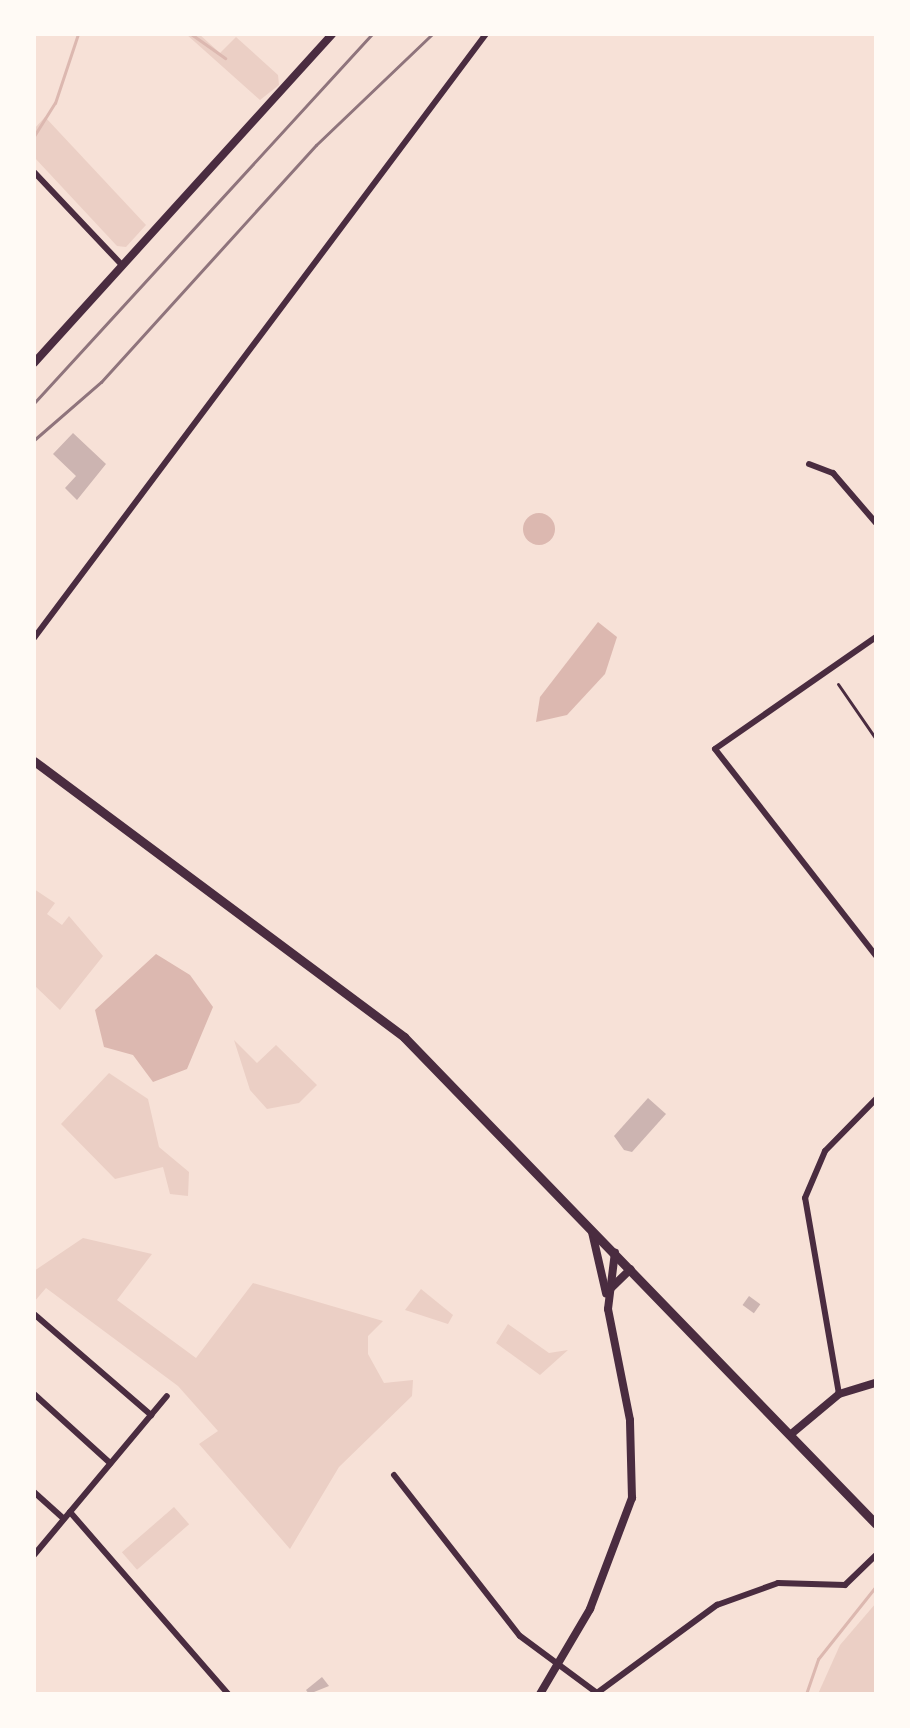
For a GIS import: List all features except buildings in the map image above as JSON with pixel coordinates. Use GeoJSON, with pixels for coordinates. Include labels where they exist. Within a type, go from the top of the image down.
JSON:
{"type":"FeatureCollection","features":[{"type":"Feature","properties":{"kind":"main road"},"geometry":{"type":"LineString","coordinates":[[34,761],[404,1037],[876,1524]]}},
{"type":"Feature","properties":{"kind":"street"},"geometry":{"type":"LineString","coordinates":[[34,363],[332,34]]}},
{"type":"Feature","properties":{"kind":"street"},"geometry":{"type":"LineString","coordinates":[[34,638],[486,34]]}},
{"type":"Feature","properties":{"kind":"street"},"geometry":{"type":"LineString","coordinates":[[34,172],[122,265]]}},
{"type":"Feature","properties":{"kind":"street"},"geometry":{"type":"LineString","coordinates":[[809,464],[833,473],[876,523]]}},
{"type":"Feature","properties":{"kind":"street"},"geometry":{"type":"LineString","coordinates":[[876,637],[715,749],[876,956]]}},
{"type":"Feature","properties":{"kind":"street"},"geometry":{"type":"LineString","coordinates":[[839,1394],[805,1198],[825,1151],[876,1099]]}},
{"type":"Feature","properties":{"kind":"street"},"geometry":{"type":"LineString","coordinates":[[540,1694],[557,1669],[613,1558],[632,1498],[630,1420],[591,1227]]}},
{"type":"Feature","properties":{"kind":"street"},"geometry":{"type":"LineString","coordinates":[[608,1304],[615,1252]]}},
{"type":"Feature","properties":{"kind":"street"},"geometry":{"type":"LineString","coordinates":[[609,1290],[631,1269]]}},
{"type":"Feature","properties":{"kind":"street"},"geometry":{"type":"LineString","coordinates":[[34,1314],[151,1415]]}},
{"type":"Feature","properties":{"kind":"street"},"geometry":{"type":"LineString","coordinates":[[790,1435],[839,1394],[876,1383]]}},
{"type":"Feature","properties":{"kind":"street"},"geometry":{"type":"LineString","coordinates":[[34,1394],[110,1463]]}},
{"type":"Feature","properties":{"kind":"street"},"geometry":{"type":"LineString","coordinates":[[34,1555],[167,1396]]}},
{"type":"Feature","properties":{"kind":"street"},"geometry":{"type":"LineString","coordinates":[[394,1475],[489,1603],[557,1669],[597,1693],[717,1605],[778,1583],[845,1585],[876,1555]]}},
{"type":"Feature","properties":{"kind":"street"},"geometry":{"type":"LineString","coordinates":[[34,1492],[64,1519]]}},
{"type":"Feature","properties":{"kind":"street"},"geometry":{"type":"LineString","coordinates":[[70,1512],[228,1694]]}},
{"type":"Feature","properties":{"kind":"lane"},"geometry":{"type":"LineString","coordinates":[[838,684],[876,739]]}},
{"type":"Feature","properties":{"kind":"shaded area"},"geometry":{"type":"Polygon","coordinates":[[[186,34],[199,34],[220,53],[236,37],[278,75],[279,85],[260,100],[186,34]]]}},
{"type":"Feature","properties":{"kind":"shaded area"},"geometry":{"type":"Polygon","coordinates":[[[45,117],[146,225],[126,247],[117,246],[34,157],[34,129],[45,117]]]}},
{"type":"Feature","properties":{"kind":"shaded area"},"geometry":{"type":"Polygon","coordinates":[[[539,513],[550,518],[555,529],[550,540],[539,545],[528,540],[523,529],[528,518],[539,513]]]}},
{"type":"Feature","properties":{"kind":"shaded area"},"geometry":{"type":"Polygon","coordinates":[[[598,622],[617,637],[605,674],[567,715],[536,722],[540,697],[598,622]]]}},
{"type":"Feature","properties":{"kind":"shaded area"},"geometry":{"type":"Polygon","coordinates":[[[34,889],[55,903],[47,914],[62,925],[69,916],[103,956],[60,1010],[34,985],[34,889]]]}},
{"type":"Feature","properties":{"kind":"shaded area"},"geometry":{"type":"Polygon","coordinates":[[[156,954],[190,975],[213,1007],[187,1069],[153,1082],[133,1055],[104,1047],[95,1010],[156,954]]]}},
{"type":"Feature","properties":{"kind":"shaded area"},"geometry":{"type":"Polygon","coordinates":[[[234,1040],[257,1063],[276,1045],[317,1085],[299,1103],[267,1109],[250,1090],[234,1040]]]}},
{"type":"Feature","properties":{"kind":"shaded area"},"geometry":{"type":"Polygon","coordinates":[[[109,1073],[148,1099],[159,1147],[189,1172],[188,1196],[170,1194],[163,1167],[115,1179],[61,1124],[109,1073]]]}},
{"type":"Feature","properties":{"kind":"shaded area"},"geometry":{"type":"Polygon","coordinates":[[[83,1238],[152,1254],[117,1300],[196,1358],[253,1283],[383,1321],[368,1336],[368,1354],[384,1383],[413,1380],[412,1396],[339,1467],[290,1549],[199,1444],[218,1431],[178,1386],[46,1288],[34,1302],[34,1271],[83,1238]]]}},
{"type":"Feature","properties":{"kind":"shaded area"},"geometry":{"type":"Polygon","coordinates":[[[421,1289],[453,1315],[448,1324],[405,1310],[421,1289]]]}},
{"type":"Feature","properties":{"kind":"shaded area"},"geometry":{"type":"Polygon","coordinates":[[[508,1324],[549,1353],[568,1350],[540,1375],[496,1343],[508,1324]]]}},
{"type":"Feature","properties":{"kind":"shaded area"},"geometry":{"type":"Polygon","coordinates":[[[174,1507],[189,1524],[137,1570],[122,1552],[174,1507]]]}},
{"type":"Feature","properties":{"kind":"shaded area"},"geometry":{"type":"Polygon","coordinates":[[[876,1603],[876,1694],[818,1694],[840,1645],[876,1603]]]}},
{"type":"Feature","properties":{"kind":"waterway"},"geometry":{"type":"LineString","coordinates":[[34,136],[55,103],[78,34]]}},
{"type":"Feature","properties":{"kind":"waterway"},"geometry":{"type":"LineString","coordinates":[[191,34],[225,58]]}},
{"type":"Feature","properties":{"kind":"waterway"},"geometry":{"type":"LineString","coordinates":[[806,1694],[818,1659],[876,1586]]}},
{"type":"Feature","properties":{"kind":"railway"},"geometry":{"type":"LineString","coordinates":[[34,403],[372,34]]}},
{"type":"Feature","properties":{"kind":"railway"},"geometry":{"type":"LineString","coordinates":[[34,440],[101,382],[316,145],[432,34]]}}]}
